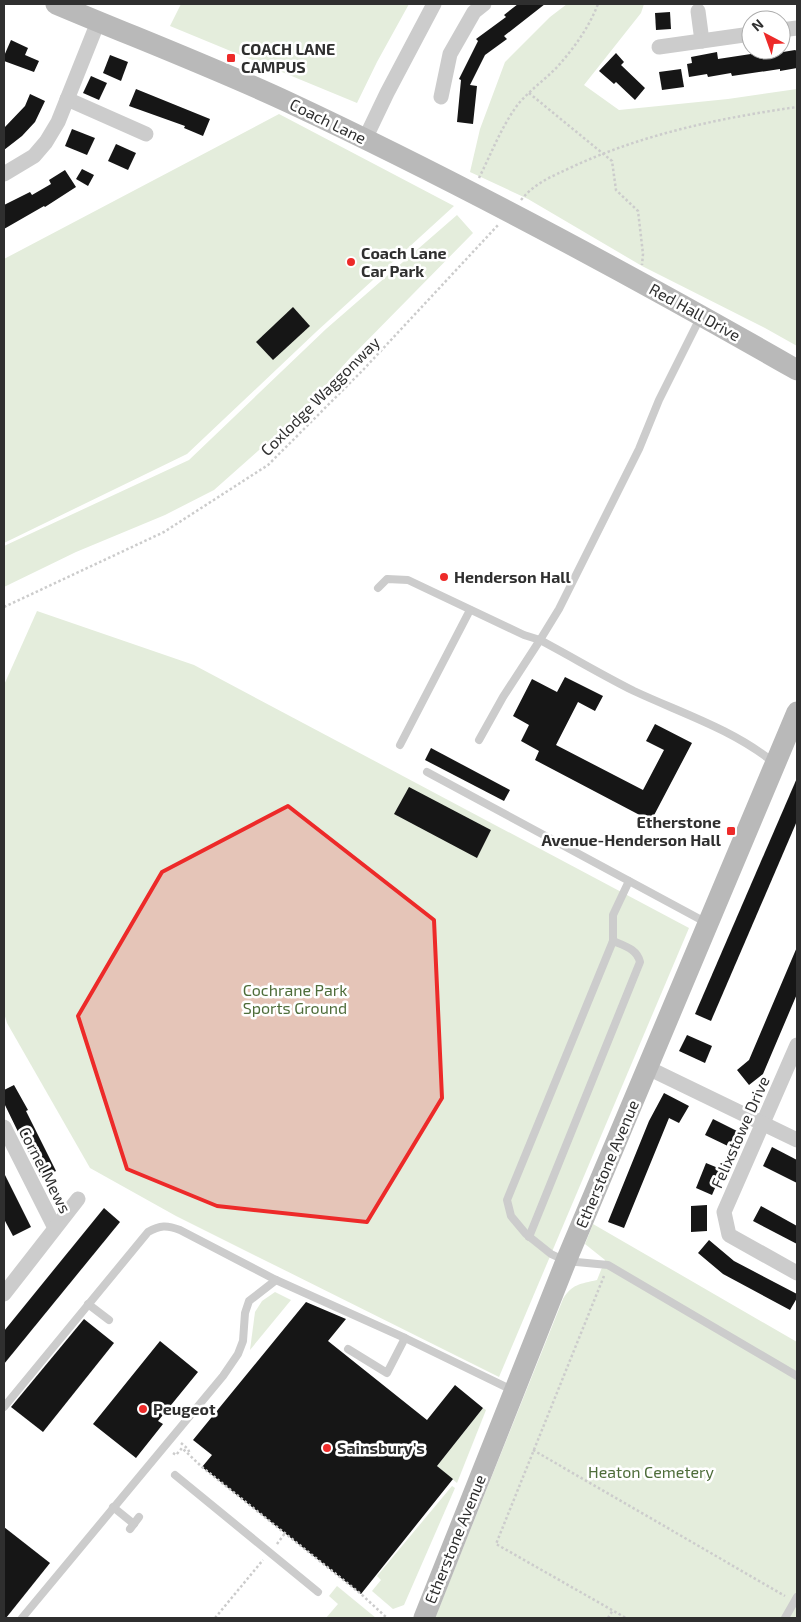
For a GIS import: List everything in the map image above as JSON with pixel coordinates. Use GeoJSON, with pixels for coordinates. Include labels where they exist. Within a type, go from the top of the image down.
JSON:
{"type":"FeatureCollection","features":[{"type":"Feature","properties":{"kind":"street","name":"Coach Lane"},"geometry":{"type":"LineString","coordinates":[[56,4],[288,102],[472,192],[592,256]]}},
{"type":"Feature","properties":{"kind":"street"},"geometry":{"type":"LineString","coordinates":[[365,139],[434,4]]}},
{"type":"Feature","properties":{"kind":"street"},"geometry":{"type":"LineString","coordinates":[[441,97],[450,54],[474,12],[484,4]]}},
{"type":"Feature","properties":{"kind":"street"},"geometry":{"type":"LineString","coordinates":[[698,11],[702,41]]}},
{"type":"Feature","properties":{"kind":"street"},"geometry":{"type":"LineString","coordinates":[[4,174],[34,156],[46,142],[58,122],[98,22]]}},
{"type":"Feature","properties":{"kind":"street"},"geometry":{"type":"LineString","coordinates":[[659,47],[741,35]]}},
{"type":"Feature","properties":{"kind":"street"},"geometry":{"type":"LineString","coordinates":[[67,99],[146,134]]}},
{"type":"Feature","properties":{"kind":"street","name":"Red Hall Drive"},"geometry":{"type":"LineString","coordinates":[[592,256],[797,370]]}},
{"type":"Feature","properties":{"kind":"street","name":"Etherstone Avenue"},"geometry":{"type":"LineString","coordinates":[[424,1618],[566,1261],[797,712]]}},
{"type":"Feature","properties":{"kind":"street","name":"Felixstowe Drive"},"geometry":{"type":"LineString","coordinates":[[797,1045],[724,1212],[729,1235],[797,1272]]}},
{"type":"Feature","properties":{"kind":"street"},"geometry":{"type":"LineString","coordinates":[[648,1068],[797,1140]]}},
{"type":"Feature","properties":{"kind":"street","name":"Cornel Mews"},"geometry":{"type":"LineString","coordinates":[[4,1128],[55,1228]]}},
{"type":"Feature","properties":{"kind":"street"},"geometry":{"type":"LineString","coordinates":[[5,1287],[78,1199]]}},
{"type":"Feature","properties":{"kind":"lane"},"geometry":{"type":"LineString","coordinates":[[478,740],[559,609],[639,449],[659,400],[701,316]]}},
{"type":"Feature","properties":{"kind":"lane"},"geometry":{"type":"LineString","coordinates":[[378,588],[387,579],[408,580],[524,635],[540,640],[634,690],[721,729],[760,751],[776,764]]}},
{"type":"Feature","properties":{"kind":"lane"},"geometry":{"type":"LineString","coordinates":[[400,745],[470,610]]}},
{"type":"Feature","properties":{"kind":"lane"},"geometry":{"type":"LineString","coordinates":[[427,772],[708,924]]}},
{"type":"Feature","properties":{"kind":"lane"},"geometry":{"type":"LineString","coordinates":[[628,881],[613,915],[613,941],[507,1200],[511,1216],[551,1254],[566,1261],[608,1265],[797,1376]]}},
{"type":"Feature","properties":{"kind":"lane"},"geometry":{"type":"LineString","coordinates":[[530,1236],[640,962],[638,954],[613,941]]}},
{"type":"Feature","properties":{"kind":"lane"},"geometry":{"type":"LineString","coordinates":[[4,1407],[148,1232],[158,1226],[169,1226],[180,1230],[276,1280],[404,1338],[514,1391]]}},
{"type":"Feature","properties":{"kind":"lane"},"geometry":{"type":"LineString","coordinates":[[22,1618],[222,1376],[238,1354],[243,1341],[245,1313],[249,1301],[276,1280]]}},
{"type":"Feature","properties":{"kind":"lane"},"geometry":{"type":"LineString","coordinates":[[88,1304],[108,1320]]}},
{"type":"Feature","properties":{"kind":"lane"},"geometry":{"type":"LineString","coordinates":[[348,1350],[387,1372],[404,1338]]}},
{"type":"Feature","properties":{"kind":"lane"},"geometry":{"type":"LineString","coordinates":[[175,1475],[318,1592]]}},
{"type":"Feature","properties":{"kind":"lane"},"geometry":{"type":"LineString","coordinates":[[113,1508],[132,1526],[140,1517]]}},
{"type":"Feature","properties":{"kind":"lane"},"geometry":{"type":"LineString","coordinates":[[785,1618],[796,1600]]}},
{"type":"Feature","properties":{"kind":"path"},"geometry":{"type":"LineString","coordinates":[[472,192],[511,114],[529,93],[558,66],[583,34],[598,4]]}},
{"type":"Feature","properties":{"kind":"path"},"geometry":{"type":"LineString","coordinates":[[529,93],[612,161],[616,190],[638,211],[643,254],[642,266],[637,280]]}},
{"type":"Feature","properties":{"kind":"path","name":"Coxlodge Waggonway"},"geometry":{"type":"LineString","coordinates":[[4,607],[164,532],[268,465],[363,370],[536,184],[602,153],[667,132],[753,113],[797,107]]}},
{"type":"Feature","properties":{"kind":"path"},"geometry":{"type":"LineString","coordinates":[[608,1265],[496,1544],[626,1618]]}},
{"type":"Feature","properties":{"kind":"path"},"geometry":{"type":"LineString","coordinates":[[174,1434],[191,1455]]}},
{"type":"Feature","properties":{"kind":"path"},"geometry":{"type":"LineString","coordinates":[[180,1442],[172,1452],[176,1455],[182,1448],[202,1467],[361,1594],[388,1618]]}},
{"type":"Feature","properties":{"kind":"path"},"geometry":{"type":"LineString","coordinates":[[533,1450],[796,1600]]}},
{"type":"Feature","properties":{"kind":"path"},"geometry":{"type":"LineString","coordinates":[[215,1618],[285,1533]]}},
{"type":"Feature","properties":{"kind":"path"},"geometry":{"type":"LineString","coordinates":[[608,1618],[613,1610]]}},
{"type":"Feature","properties":{"kind":"highlighted area"},"geometry":{"type":"Polygon","coordinates":[[[288,806],[434,920],[442,1098],[367,1222],[217,1206],[127,1169],[78,1016],[162,872],[288,806]]]}},
{"type":"Feature","properties":{"kind":"green space"},"geometry":{"type":"Polygon","coordinates":[[[181,4],[409,4],[357,103],[170,26],[181,4]]]}},
{"type":"Feature","properties":{"kind":"green space"},"geometry":{"type":"Polygon","coordinates":[[[567,4],[644,4],[641,13],[584,85],[619,110],[728,99],[797,89],[797,346],[642,266],[528,199],[470,172],[480,129],[505,62],[550,17],[567,4]]]}},
{"type":"Feature","properties":{"kind":"green space"},"geometry":{"type":"Polygon","coordinates":[[[279,114],[454,206],[316,332],[187,454],[4,543],[4,259],[279,114]]]}},
{"type":"Feature","properties":{"kind":"green space"},"geometry":{"type":"Polygon","coordinates":[[[457,215],[473,233],[350,358],[301,413],[214,490],[165,515],[76,552],[4,587],[4,546],[189,460],[326,329],[457,215]]]}},
{"type":"Feature","properties":{"kind":"green space","name":"Cochrane Park Sports Ground"},"geometry":{"type":"Polygon","coordinates":[[[37,611],[194,665],[689,928],[499,1377],[176,1216],[90,1168],[7,1023],[4,1013],[4,685],[37,611]]]}},
{"type":"Feature","properties":{"kind":"green space","name":"Heaton Cemetery"},"geometry":{"type":"Polygon","coordinates":[[[593,1224],[797,1342],[797,1618],[435,1618],[563,1299],[573,1287],[597,1280],[605,1260],[585,1244],[593,1224]]]}},
{"type":"Feature","properties":{"kind":"green space"},"geometry":{"type":"Polygon","coordinates":[[[275,1292],[291,1300],[250,1350],[255,1312],[262,1301],[275,1292]]]}},
{"type":"Feature","properties":{"kind":"green space"},"geometry":{"type":"Polygon","coordinates":[[[483,1408],[486,1410],[457,1483],[437,1466],[483,1408]]]}},
{"type":"Feature","properties":{"kind":"green space"},"geometry":{"type":"Polygon","coordinates":[[[452,1486],[455,1488],[404,1605],[393,1609],[372,1591],[381,1580],[377,1576],[452,1486]]]}},
{"type":"Feature","properties":{"kind":"green space"},"geometry":{"type":"Polygon","coordinates":[[[337,1586],[376,1618],[326,1618],[338,1604],[329,1596],[337,1586]]]}},
{"type":"Feature","properties":{"kind":"building"},"geometry":{"type":"Polygon","coordinates":[[[518,4],[545,4],[504,36],[507,39],[485,55],[470,85],[477,86],[473,124],[457,122],[461,80],[459,79],[478,41],[476,39],[506,17],[504,15],[518,4]]]}},
{"type":"Feature","properties":{"kind":"building"},"geometry":{"type":"Polygon","coordinates":[[[670,12],[671,29],[656,30],[655,13],[670,12]]]}},
{"type":"Feature","properties":{"kind":"building"},"geometry":{"type":"Polygon","coordinates":[[[11,40],[28,48],[25,55],[39,61],[34,72],[4,61],[4,56],[11,40]]]}},
{"type":"Feature","properties":{"kind":"building"},"geometry":{"type":"Polygon","coordinates":[[[791,51],[797,51],[797,68],[732,76],[731,73],[708,77],[707,74],[689,77],[687,64],[692,63],[691,57],[717,52],[718,59],[741,55],[741,60],[791,60],[791,51]]]}},
{"type":"Feature","properties":{"kind":"building"},"geometry":{"type":"Polygon","coordinates":[[[616,53],[624,62],[621,65],[645,88],[635,100],[616,82],[614,84],[599,71],[616,53]]]}},
{"type":"Feature","properties":{"kind":"building"},"geometry":{"type":"Polygon","coordinates":[[[110,55],[128,62],[121,81],[103,73],[110,55]]]}},
{"type":"Feature","properties":{"kind":"building"},"geometry":{"type":"Polygon","coordinates":[[[681,69],[684,87],[662,90],[659,72],[681,69]]]}},
{"type":"Feature","properties":{"kind":"building"},"geometry":{"type":"Polygon","coordinates":[[[91,76],[107,83],[99,100],[83,93],[91,76]]]}},
{"type":"Feature","properties":{"kind":"building"},"geometry":{"type":"Polygon","coordinates":[[[136,89],[210,119],[203,136],[184,128],[185,126],[129,106],[136,89]]]}},
{"type":"Feature","properties":{"kind":"building"},"geometry":{"type":"Polygon","coordinates":[[[30,94],[45,101],[35,122],[22,136],[4,150],[4,128],[25,106],[30,94]]]}},
{"type":"Feature","properties":{"kind":"building"},"geometry":{"type":"Polygon","coordinates":[[[72,129],[95,138],[87,155],[65,146],[72,129]]]}},
{"type":"Feature","properties":{"kind":"building"},"geometry":{"type":"Polygon","coordinates":[[[116,144],[136,153],[128,170],[108,161],[116,144]]]}},
{"type":"Feature","properties":{"kind":"building"},"geometry":{"type":"Polygon","coordinates":[[[82,169],[94,175],[88,186],[76,179],[82,169]]]}},
{"type":"Feature","properties":{"kind":"building"},"geometry":{"type":"Polygon","coordinates":[[[65,170],[76,187],[45,207],[4,229],[4,205],[30,192],[32,195],[51,184],[49,180],[65,170]]]}},
{"type":"Feature","properties":{"kind":"building"},"geometry":{"type":"Polygon","coordinates":[[[293,307],[310,326],[273,360],[256,342],[293,307]]]}},
{"type":"Feature","properties":{"kind":"building"},"geometry":{"type":"Polygon","coordinates":[[[565,677],[603,696],[595,711],[578,702],[556,745],[643,790],[664,750],[646,741],[655,724],[692,743],[651,821],[535,760],[539,751],[521,741],[529,725],[513,716],[532,679],[557,692],[565,677]]]}},
{"type":"Feature","properties":{"kind":"building"},"geometry":{"type":"Polygon","coordinates":[[[431,748],[510,790],[504,801],[425,760],[431,748]]]}},
{"type":"Feature","properties":{"kind":"building"},"geometry":{"type":"Polygon","coordinates":[[[797,778],[797,821],[711,1021],[695,1014],[797,778]]]}},
{"type":"Feature","properties":{"kind":"building"},"geometry":{"type":"Polygon","coordinates":[[[409,787],[491,830],[477,858],[394,814],[409,787]]]}},
{"type":"Feature","properties":{"kind":"building"},"geometry":{"type":"Polygon","coordinates":[[[797,947],[797,994],[763,1074],[749,1085],[737,1070],[749,1060],[797,947]]]}},
{"type":"Feature","properties":{"kind":"building"},"geometry":{"type":"Polygon","coordinates":[[[687,1035],[712,1046],[705,1063],[679,1051],[687,1035]]]}},
{"type":"Feature","properties":{"kind":"building"},"geometry":{"type":"Polygon","coordinates":[[[14,1085],[28,1110],[26,1111],[56,1171],[41,1179],[4,1103],[4,1090],[14,1085]]]}},
{"type":"Feature","properties":{"kind":"building"},"geometry":{"type":"Polygon","coordinates":[[[664,1093],[689,1106],[679,1123],[669,1118],[624,1228],[608,1222],[649,1121],[664,1093]]]}},
{"type":"Feature","properties":{"kind":"building"},"geometry":{"type":"Polygon","coordinates":[[[713,1119],[739,1132],[732,1148],[705,1135],[713,1119]]]}},
{"type":"Feature","properties":{"kind":"building"},"geometry":{"type":"Polygon","coordinates":[[[772,1147],[797,1160],[797,1183],[763,1166],[772,1147]]]}},
{"type":"Feature","properties":{"kind":"building"},"geometry":{"type":"Polygon","coordinates":[[[706,1163],[723,1170],[712,1195],[696,1188],[706,1163]]]}},
{"type":"Feature","properties":{"kind":"building"},"geometry":{"type":"Polygon","coordinates":[[[4,1173],[31,1227],[13,1236],[4,1219],[4,1173]]]}},
{"type":"Feature","properties":{"kind":"building"},"geometry":{"type":"Polygon","coordinates":[[[707,1205],[707,1231],[691,1232],[691,1206],[707,1205]]]}},
{"type":"Feature","properties":{"kind":"building"},"geometry":{"type":"Polygon","coordinates":[[[761,1206],[797,1226],[797,1244],[753,1221],[761,1206]]]}},
{"type":"Feature","properties":{"kind":"building"},"geometry":{"type":"Polygon","coordinates":[[[104,1208],[120,1222],[4,1364],[4,1331],[104,1208]]]}},
{"type":"Feature","properties":{"kind":"building"},"geometry":{"type":"Polygon","coordinates":[[[709,1240],[734,1261],[797,1294],[797,1298],[790,1310],[723,1274],[698,1253],[709,1240]]]}},
{"type":"Feature","properties":{"kind":"building","name":"Sainsbury's"},"geometry":{"type":"Polygon","coordinates":[[[306,1302],[346,1319],[328,1341],[427,1420],[455,1385],[483,1408],[437,1466],[453,1479],[361,1594],[202,1467],[212,1455],[193,1440],[306,1302]]]}},
{"type":"Feature","properties":{"kind":"building"},"geometry":{"type":"Polygon","coordinates":[[[84,1319],[114,1343],[43,1432],[11,1407],[84,1319]]]}},
{"type":"Feature","properties":{"kind":"building"},"geometry":{"type":"Polygon","coordinates":[[[160,1341],[198,1372],[158,1421],[163,1424],[136,1458],[93,1424],[160,1341]]]}},
{"type":"Feature","properties":{"kind":"building"},"geometry":{"type":"Polygon","coordinates":[[[4,1527],[50,1563],[6,1618],[4,1618],[4,1527]]]}},
{"type":"Feature","properties":{"kind":"place","name":"COACH LANE CAMPUS"},"geometry":{"type":"Point","coordinates":[231,58]}},
{"type":"Feature","properties":{"kind":"place","name":"Coach Lane Car Park"},"geometry":{"type":"Point","coordinates":[351,262]}},
{"type":"Feature","properties":{"kind":"place","name":"Henderson Hall"},"geometry":{"type":"Point","coordinates":[444,577]}},
{"type":"Feature","properties":{"kind":"place","name":"Etherstone Avenue-Henderson Hall"},"geometry":{"type":"Point","coordinates":[731,831]}},
{"type":"Feature","properties":{"kind":"place","name":"Peugeot"},"geometry":{"type":"Point","coordinates":[143,1409]}},
{"type":"Feature","properties":{"kind":"place","name":"Sainsbury's"},"geometry":{"type":"Point","coordinates":[327,1448]}}]}
